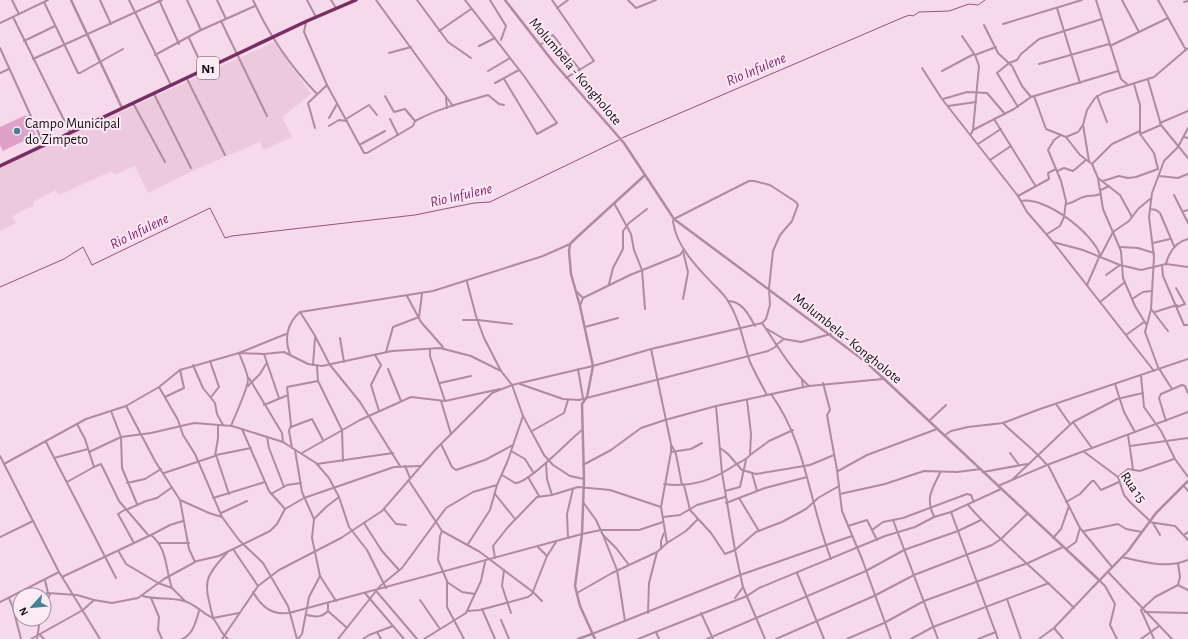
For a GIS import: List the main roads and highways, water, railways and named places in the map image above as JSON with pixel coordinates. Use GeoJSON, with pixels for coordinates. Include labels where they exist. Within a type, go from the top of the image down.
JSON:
{"type":"FeatureCollection","features":[{"type":"Feature","properties":{"kind":"highway","name":"N1"},"geometry":{"type":"LineString","coordinates":[[0,166],[236,54],[356,0]]}},
{"type":"Feature","properties":{"kind":"waterway","name":"Rio Infulene"},"geometry":{"type":"LineString","coordinates":[[622,138],[904,17],[910,15],[913,16],[919,12],[949,11],[969,4],[978,5],[985,0]]}},
{"type":"Feature","properties":{"kind":"waterway","name":"Rio Infulene"},"geometry":{"type":"LineString","coordinates":[[0,287],[64,259],[83,247],[92,265],[210,208],[225,238],[415,215],[474,203],[490,202],[619,140]]}},
{"type":"Feature","properties":{"kind":"place","name":"Campo Municipal do Zimpeto"},"geometry":{"type":"Point","coordinates":[17,131]}}]}
